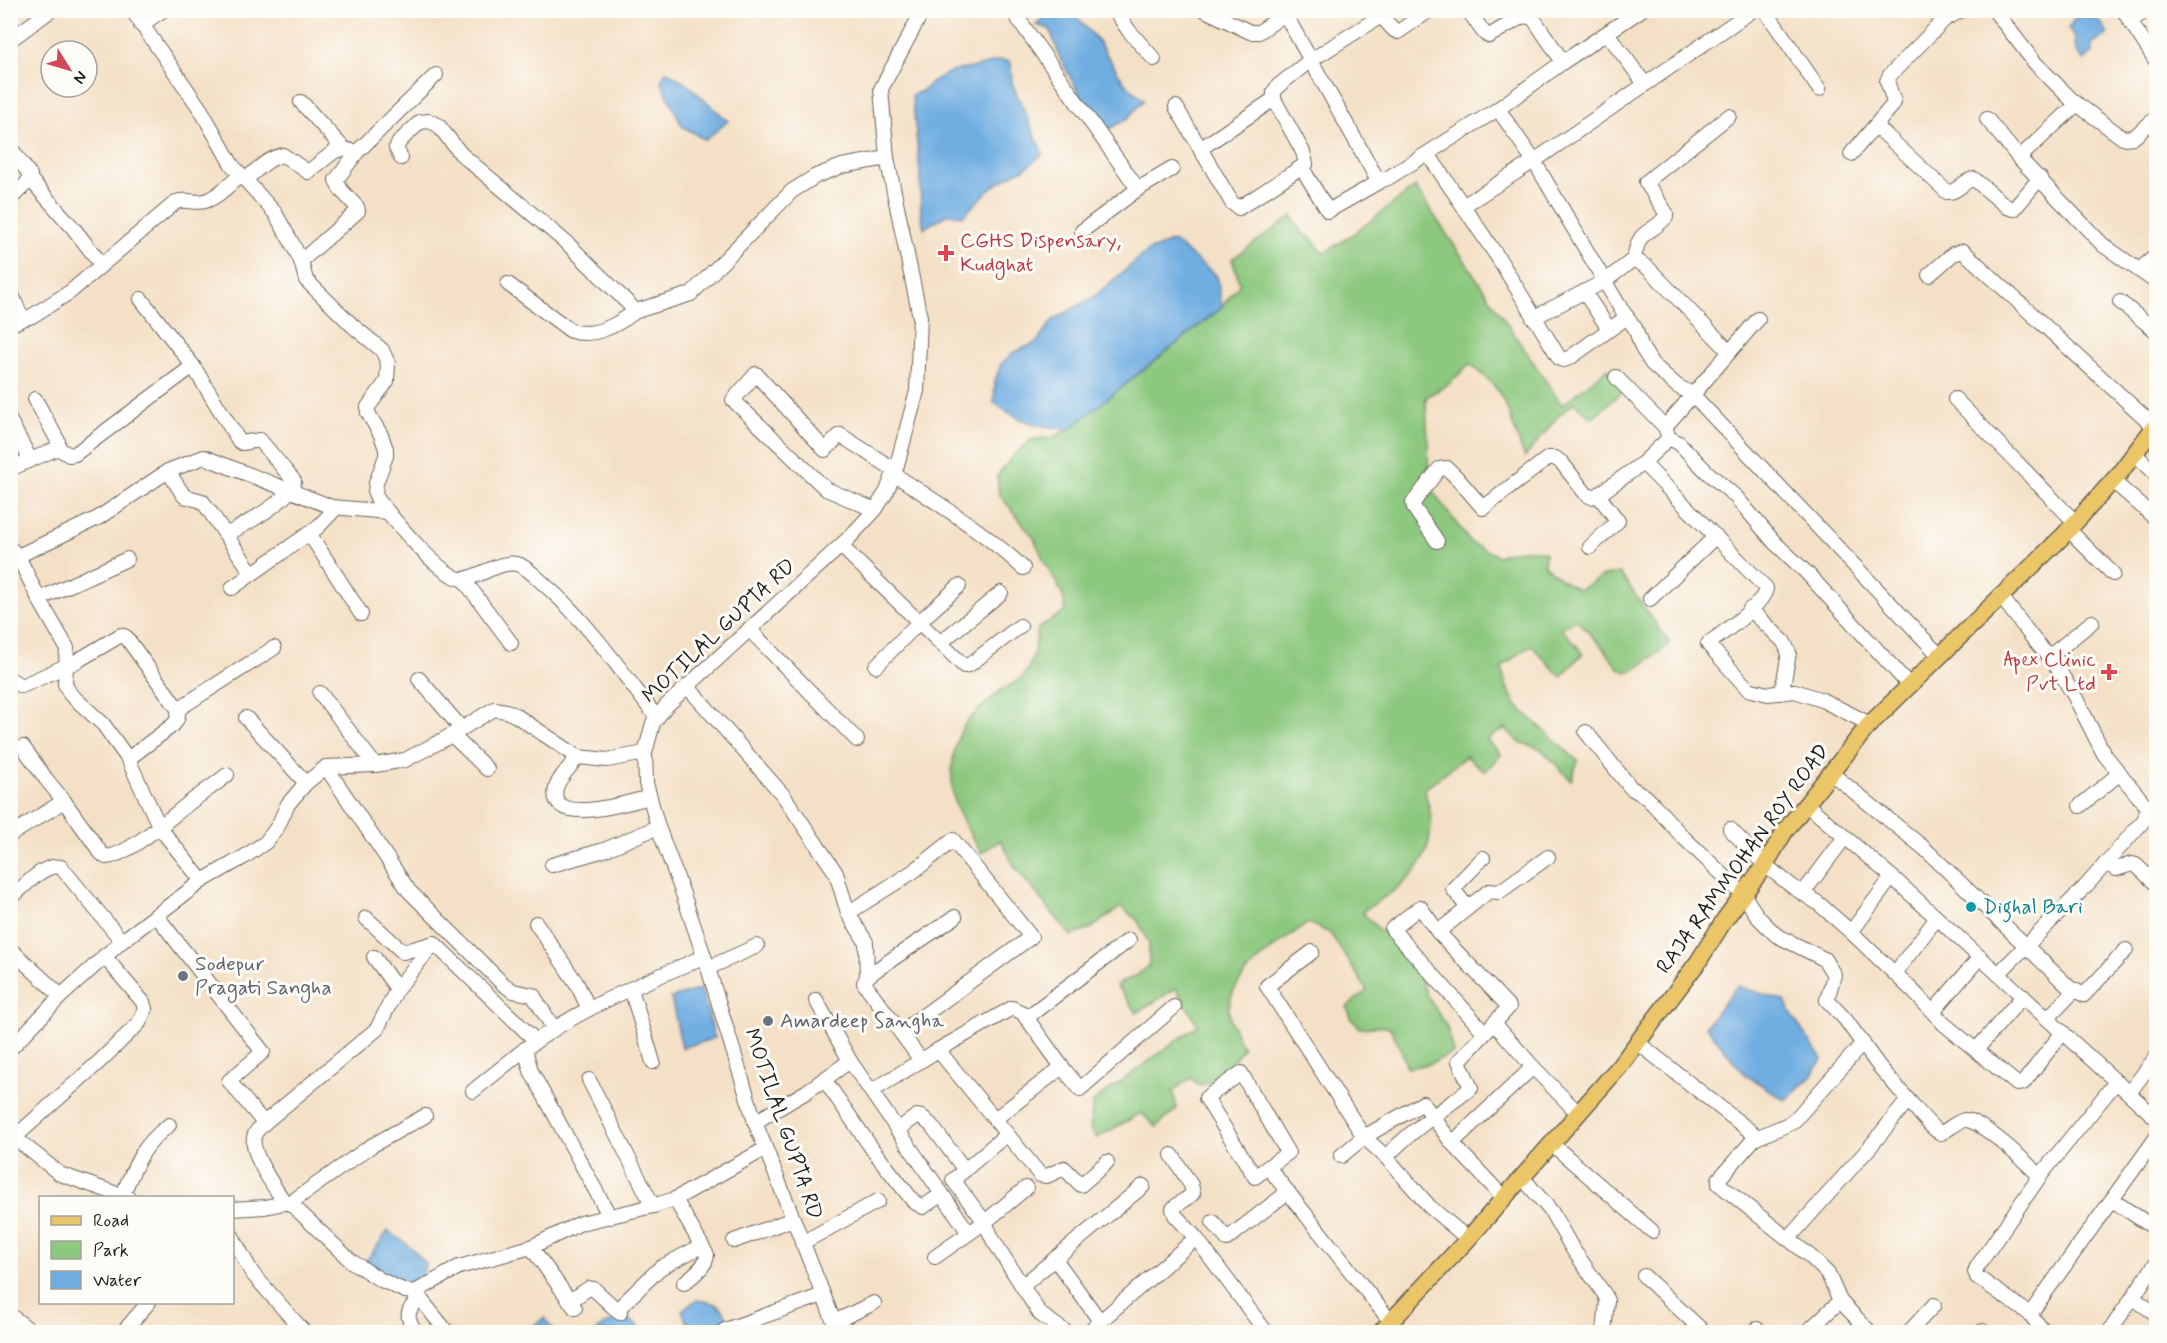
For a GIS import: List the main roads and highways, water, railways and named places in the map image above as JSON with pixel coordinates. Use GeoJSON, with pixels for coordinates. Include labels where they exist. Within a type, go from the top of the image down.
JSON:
{"type":"FeatureCollection","features":[{"type":"Feature","properties":{"kind":"main road","name":"RAJA RAMMOHAN ROY ROAD"},"geometry":{"type":"LineString","coordinates":[[1386,1327],[1468,1239],[1619,1066],[1698,962],[1785,831],[1870,724],[2072,526],[2113,481],[2156,426]]}},
{"type":"Feature","properties":{"kind":"water"},"geometry":{"type":"Polygon","coordinates":[[[1048,11],[1067,11],[1077,17],[1098,41],[1124,82],[1144,100],[1126,120],[1107,130],[1094,122],[1059,56],[1050,29],[1036,25],[1048,11]]]}},
{"type":"Feature","properties":{"kind":"water"},"geometry":{"type":"Polygon","coordinates":[[[2085,15],[2102,23],[2108,34],[2092,45],[2093,52],[2084,60],[2077,53],[2075,37],[2068,29],[2075,18],[2085,15]]]}},
{"type":"Feature","properties":{"kind":"water"},"geometry":{"type":"Polygon","coordinates":[[[1001,60],[1011,62],[1012,83],[1043,154],[1024,169],[992,187],[963,216],[948,214],[924,228],[912,95],[952,71],[1001,60]]]}},
{"type":"Feature","properties":{"kind":"water"},"geometry":{"type":"Polygon","coordinates":[[[666,71],[686,83],[728,121],[705,140],[682,126],[661,81],[666,71]]]}},
{"type":"Feature","properties":{"kind":"water"},"geometry":{"type":"Polygon","coordinates":[[[1173,241],[1217,276],[1222,307],[1069,429],[1047,427],[1029,422],[1012,415],[994,403],[995,381],[1001,364],[1013,353],[1037,342],[1053,320],[1092,298],[1148,251],[1173,241]]]}},
{"type":"Feature","properties":{"kind":"water"},"geometry":{"type":"Polygon","coordinates":[[[1737,986],[1785,1001],[1793,1017],[1822,1059],[1812,1076],[1785,1100],[1744,1074],[1706,1026],[1737,986]]]}},
{"type":"Feature","properties":{"kind":"water"},"geometry":{"type":"Polygon","coordinates":[[[701,989],[715,1038],[682,1048],[671,998],[701,989]]]}},
{"type":"Feature","properties":{"kind":"water"},"geometry":{"type":"Polygon","coordinates":[[[388,1231],[407,1244],[426,1263],[420,1280],[406,1284],[363,1265],[388,1231]]]}},
{"type":"Feature","properties":{"kind":"water"},"geometry":{"type":"Polygon","coordinates":[[[696,1300],[717,1305],[730,1322],[718,1332],[694,1329],[687,1323],[682,1310],[696,1300]]]}},
{"type":"Feature","properties":{"kind":"water"},"geometry":{"type":"Polygon","coordinates":[[[625,1317],[644,1332],[594,1332],[606,1324],[625,1317]]]}},
{"type":"Feature","properties":{"kind":"water"},"geometry":{"type":"Polygon","coordinates":[[[544,1318],[555,1332],[524,1332],[544,1318]]]}},
{"type":"Feature","properties":{"kind":"place","name":"CGHS Dispensary, Kudghat"},"geometry":{"type":"Point","coordinates":[946,253]}},
{"type":"Feature","properties":{"kind":"place","name":"Apex Clinic Pvt Ltd"},"geometry":{"type":"Point","coordinates":[2109,672]}},
{"type":"Feature","properties":{"kind":"place","name":"Dighal Bari"},"geometry":{"type":"Point","coordinates":[1971,907]}},
{"type":"Feature","properties":{"kind":"place","name":"Sodepur Pragati Sangha"},"geometry":{"type":"Point","coordinates":[183,976]}},
{"type":"Feature","properties":{"kind":"place","name":"Amardeep Sangha"},"geometry":{"type":"Point","coordinates":[768,1021]}}]}
